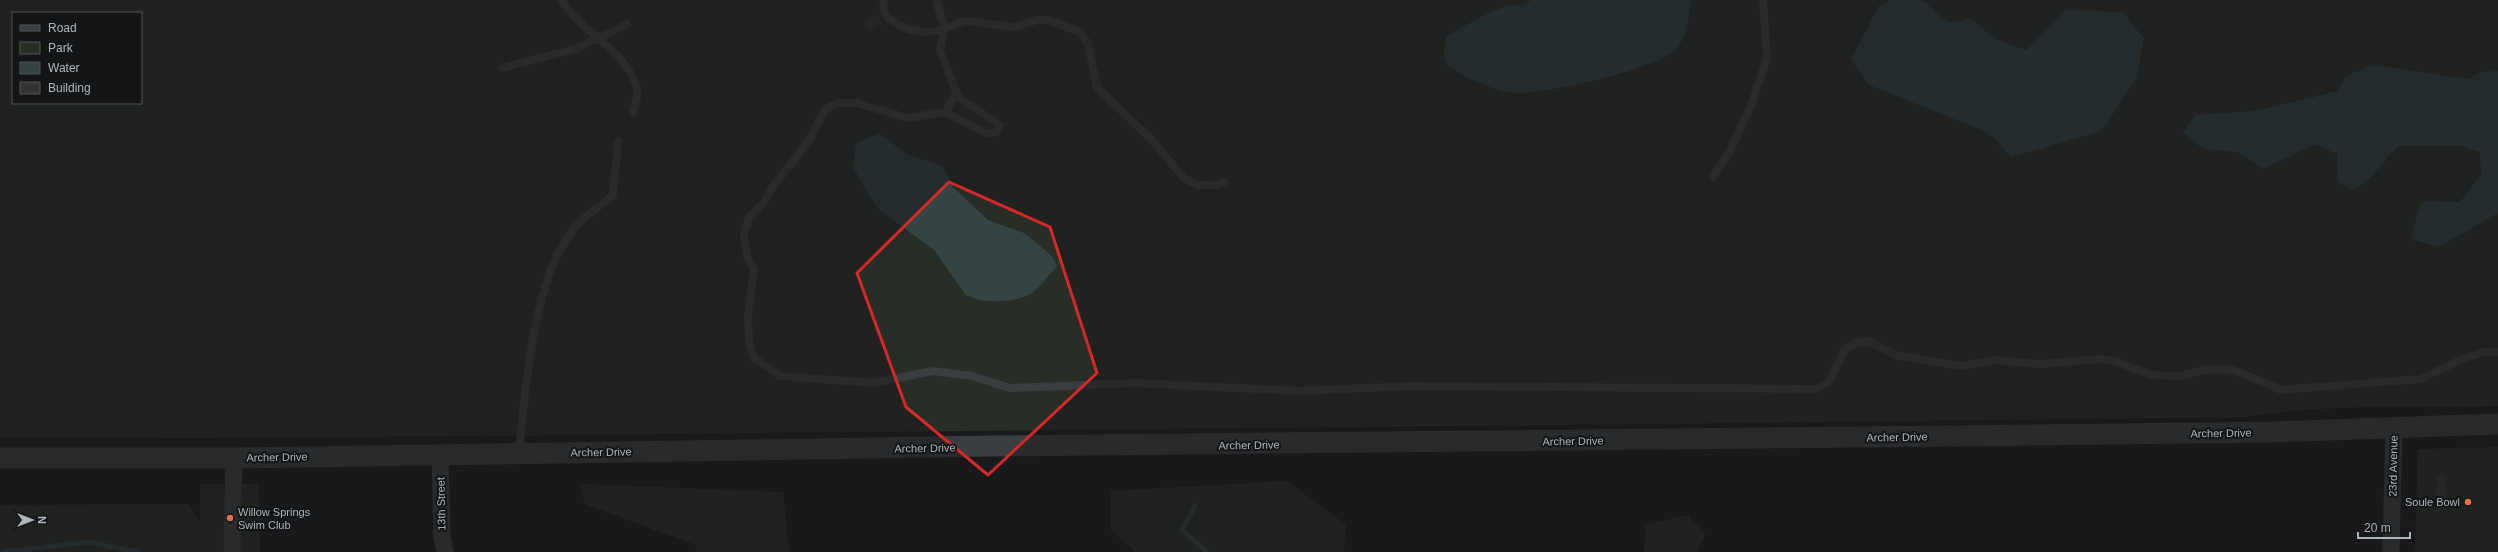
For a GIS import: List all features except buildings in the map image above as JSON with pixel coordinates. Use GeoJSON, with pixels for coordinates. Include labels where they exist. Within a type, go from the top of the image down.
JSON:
{"type":"FeatureCollection","features":[{"type":"Feature","properties":{"kind":"street","name":"Archer Drive"},"geometry":{"type":"LineString","coordinates":[[0,458],[234,458],[519,453],[2271,432],[2498,424]]}},
{"type":"Feature","properties":{"kind":"street","name":"23rd Avenue"},"geometry":{"type":"LineString","coordinates":[[2391,552],[2394,428]]}},
{"type":"Feature","properties":{"kind":"street","name":"13th Street"},"geometry":{"type":"LineString","coordinates":[[440,455],[442,535],[445,552]]}},
{"type":"Feature","properties":{"kind":"street"},"geometry":{"type":"LineString","coordinates":[[232,552],[234,458]]}},
{"type":"Feature","properties":{"kind":"lane"},"geometry":{"type":"LineString","coordinates":[[562,0],[589,32],[611,47],[624,62],[638,90],[633,114]]}},
{"type":"Feature","properties":{"kind":"lane"},"geometry":{"type":"LineString","coordinates":[[884,0],[883,4],[888,16],[898,26],[926,33],[937,32],[966,21],[1015,26],[1037,20],[1048,20],[1080,32],[1088,44],[1097,87],[1152,140],[1185,179],[1200,185],[1215,185],[1224,182]]}},
{"type":"Feature","properties":{"kind":"lane"},"geometry":{"type":"LineString","coordinates":[[936,0],[945,28],[940,50],[958,97],[1000,126],[997,132],[988,134],[946,112],[908,118],[856,103],[839,103],[826,109],[808,142],[771,189],[764,203],[750,217],[744,236],[748,256],[754,270],[748,315],[749,341],[754,358],[766,368],[780,376],[873,383],[933,371],[972,376],[1010,388],[1137,383],[1299,391],[1409,386],[1817,389],[1829,381],[1845,349],[1856,343],[1868,341],[1896,354],[1962,366],[1994,360],[2041,364],[2099,359],[2117,362],[2152,375],[2178,376],[2210,369],[2234,370],[2281,390],[2420,379],[2465,358],[2485,352],[2498,352]]}},
{"type":"Feature","properties":{"kind":"lane"},"geometry":{"type":"LineString","coordinates":[[1713,177],[1730,151],[1750,108],[1767,58],[1763,0]]}},
{"type":"Feature","properties":{"kind":"lane"},"geometry":{"type":"LineString","coordinates":[[502,68],[584,45],[612,33],[627,24]]}},
{"type":"Feature","properties":{"kind":"lane"},"geometry":{"type":"LineString","coordinates":[[946,112],[956,92]]}},
{"type":"Feature","properties":{"kind":"lane"},"geometry":{"type":"LineString","coordinates":[[519,453],[528,368],[546,286],[555,261],[570,233],[613,195],[618,141]]}},
{"type":"Feature","properties":{"kind":"highlighted area"},"geometry":{"type":"Polygon","coordinates":[[[949,182],[1050,227],[1097,373],[988,475],[906,407],[857,273],[949,182]]]}},
{"type":"Feature","properties":{"kind":"green space"},"geometry":{"type":"Polygon","coordinates":[[[0,0],[2498,0],[2498,406],[2339,408],[2247,417],[384,437],[0,437],[0,0]]]}},
{"type":"Feature","properties":{"kind":"green space"},"geometry":{"type":"Polygon","coordinates":[[[2498,447],[2498,552],[2415,552],[2418,449],[2498,447]]]}},
{"type":"Feature","properties":{"kind":"green space"},"geometry":{"type":"Polygon","coordinates":[[[1287,481],[1346,525],[1344,552],[1135,552],[1111,529],[1111,491],[1287,481]]]}},
{"type":"Feature","properties":{"kind":"green space"},"geometry":{"type":"Polygon","coordinates":[[[200,484],[259,484],[260,552],[0,552],[0,505],[188,504],[200,523],[200,484]]]}},
{"type":"Feature","properties":{"kind":"green space"},"geometry":{"type":"Polygon","coordinates":[[[580,484],[783,492],[789,552],[697,552],[696,545],[585,504],[580,484]]]}},
{"type":"Feature","properties":{"kind":"green space"},"geometry":{"type":"Polygon","coordinates":[[[1688,515],[1705,535],[1697,552],[1644,552],[1645,525],[1688,515]]]}},
{"type":"Feature","properties":{"kind":"water"},"geometry":{"type":"Polygon","coordinates":[[[1531,0],[1691,0],[1686,30],[1678,47],[1650,64],[1602,79],[1576,85],[1516,93],[1500,90],[1479,83],[1459,74],[1447,64],[1444,54],[1446,37],[1491,12],[1531,0]]]}},
{"type":"Feature","properties":{"kind":"water"},"geometry":{"type":"Polygon","coordinates":[[[1890,0],[1919,0],[1931,7],[1940,17],[1952,22],[1968,17],[1997,40],[2026,50],[2066,10],[2123,12],[2144,39],[2136,78],[2107,123],[2098,132],[2011,157],[1989,133],[1869,85],[1851,59],[1879,6],[1890,0]]]}},
{"type":"Feature","properties":{"kind":"water"},"geometry":{"type":"Polygon","coordinates":[[[2373,65],[2468,79],[2481,72],[2498,71],[2498,213],[2439,247],[2411,239],[2421,201],[2460,202],[2481,175],[2480,152],[2462,146],[2398,146],[2370,178],[2354,190],[2338,182],[2337,154],[2315,144],[2263,169],[2238,152],[2203,149],[2183,132],[2196,115],[2256,111],[2338,91],[2346,76],[2373,65]]]}},
{"type":"Feature","properties":{"kind":"water"},"geometry":{"type":"Polygon","coordinates":[[[879,134],[908,155],[943,166],[952,186],[988,220],[1024,233],[1052,256],[1057,266],[1034,292],[1028,296],[1010,300],[989,301],[971,298],[965,294],[934,250],[877,208],[853,167],[856,143],[879,134]]]}},
{"type":"Feature","properties":{"kind":"waterway"},"geometry":{"type":"LineString","coordinates":[[1195,506],[1182,530],[1207,552]]}},
{"type":"Feature","properties":{"kind":"waterway"},"geometry":{"type":"LineString","coordinates":[[3,552],[88,542],[137,552]]}},
{"type":"Feature","properties":{"kind":"place","name":"Soule Bowl"},"geometry":{"type":"Point","coordinates":[2468,502]}},
{"type":"Feature","properties":{"kind":"place","name":"Willow Springs Swim Club"},"geometry":{"type":"Point","coordinates":[230,518]}}]}
